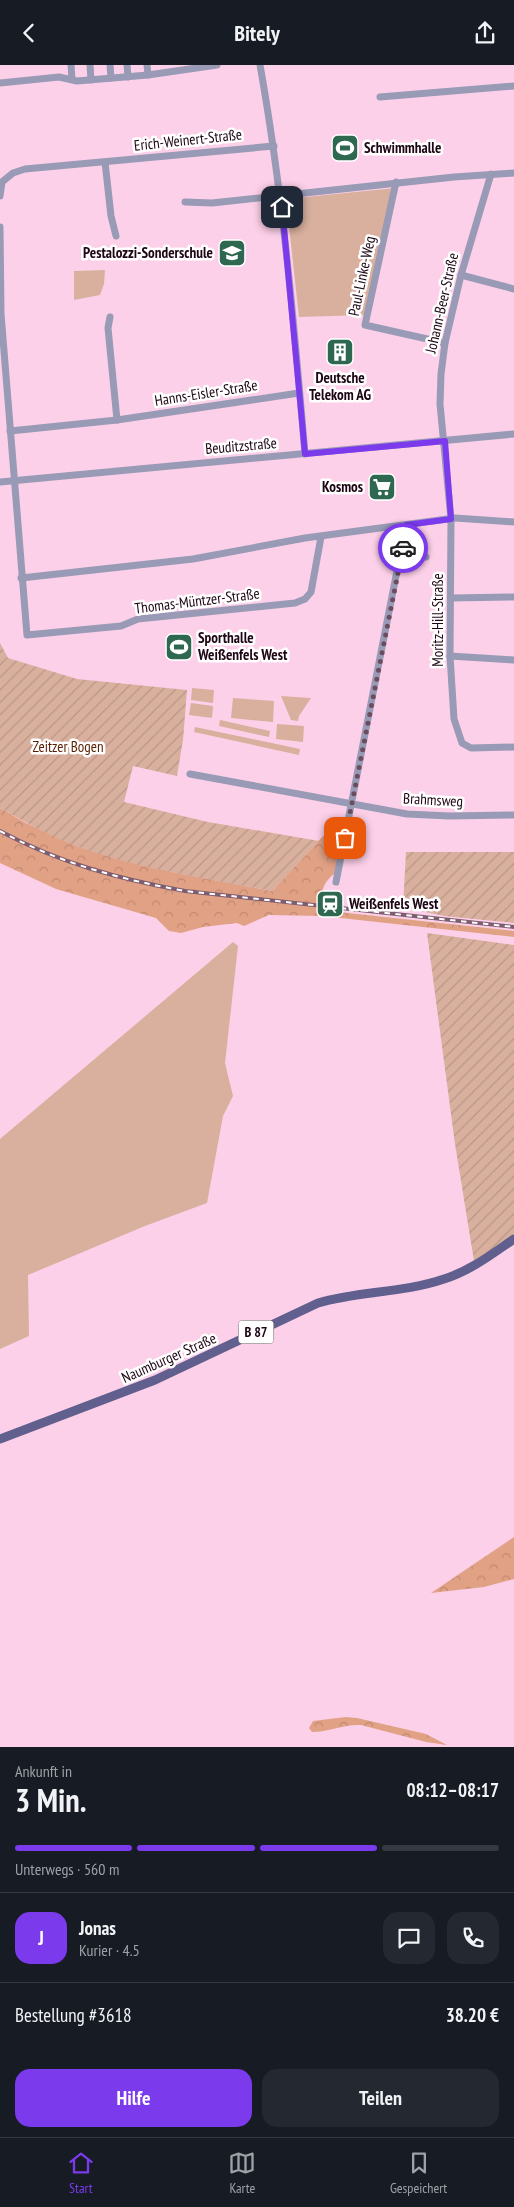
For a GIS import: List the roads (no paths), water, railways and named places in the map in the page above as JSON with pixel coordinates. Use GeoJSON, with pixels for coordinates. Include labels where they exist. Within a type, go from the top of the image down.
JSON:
{"type":"FeatureCollection","features":[{"type":"Feature","properties":{"kind":"main road","name":"Naumburger Straße"},"geometry":{"type":"LineString","coordinates":[[0,1439],[155,1380],[318,1303],[346,1295],[424,1284],[453,1276],[472,1267],[514,1239]]}},
{"type":"Feature","properties":{"kind":"street"},"geometry":{"type":"LineString","coordinates":[[71,65],[75,80]]}},
{"type":"Feature","properties":{"kind":"street"},"geometry":{"type":"LineString","coordinates":[[90,65],[91,80]]}},
{"type":"Feature","properties":{"kind":"street"},"geometry":{"type":"LineString","coordinates":[[110,65],[111,78]]}},
{"type":"Feature","properties":{"kind":"street"},"geometry":{"type":"LineString","coordinates":[[127,65],[128,77]]}},
{"type":"Feature","properties":{"kind":"street"},"geometry":{"type":"LineString","coordinates":[[147,65],[148,75]]}},
{"type":"Feature","properties":{"kind":"street"},"geometry":{"type":"LineString","coordinates":[[0,83],[59,77],[75,80],[128,77],[217,65]]}},
{"type":"Feature","properties":{"kind":"street"},"geometry":{"type":"LineString","coordinates":[[260,65],[274,146],[280,195],[305,454]]}},
{"type":"Feature","properties":{"kind":"street"},"geometry":{"type":"LineString","coordinates":[[380,97],[514,85]]}},
{"type":"Feature","properties":{"kind":"street","name":"Erich-Weinert-Straße"},"geometry":{"type":"LineString","coordinates":[[1,181],[13,173],[25,169],[274,146]]}},
{"type":"Feature","properties":{"kind":"street"},"geometry":{"type":"LineString","coordinates":[[105,162],[111,216],[116,235]]}},
{"type":"Feature","properties":{"kind":"street"},"geometry":{"type":"LineString","coordinates":[[185,202],[212,203],[396,183],[514,173]]}},
{"type":"Feature","properties":{"kind":"street","name":"Johann-Beer-Straße"},"geometry":{"type":"LineString","coordinates":[[445,441],[440,404],[445,343],[461,275],[491,174]]}},
{"type":"Feature","properties":{"kind":"street"},"geometry":{"type":"LineString","coordinates":[[0,196],[1,181]]}},
{"type":"Feature","properties":{"kind":"street","name":"Paul-Linke-Weg"},"geometry":{"type":"LineString","coordinates":[[396,183],[365,325],[445,343]]}},
{"type":"Feature","properties":{"kind":"street"},"geometry":{"type":"LineString","coordinates":[[0,227],[3,368],[10,431],[21,578],[193,559],[320,537],[451,519],[514,522]]}},
{"type":"Feature","properties":{"kind":"street"},"geometry":{"type":"LineString","coordinates":[[461,275],[514,289]]}},
{"type":"Feature","properties":{"kind":"street"},"geometry":{"type":"LineString","coordinates":[[110,317],[108,328],[117,420]]}},
{"type":"Feature","properties":{"kind":"street","name":"Hanns-Eisler-Straße"},"geometry":{"type":"LineString","coordinates":[[10,431],[117,420],[299,393]]}},
{"type":"Feature","properties":{"kind":"street","name":"Beuditzstraße"},"geometry":{"type":"LineString","coordinates":[[0,482],[514,434]]}},
{"type":"Feature","properties":{"kind":"street","name":"Moritz-Hill-Straße"},"geometry":{"type":"LineString","coordinates":[[445,441],[451,519],[450,656],[454,719],[462,743],[471,748],[514,747]]}},
{"type":"Feature","properties":{"kind":"street"},"geometry":{"type":"LineString","coordinates":[[336,882],[406,525]]}},
{"type":"Feature","properties":{"kind":"street","name":"Thomas-Müntzer-Straße"},"geometry":{"type":"LineString","coordinates":[[21,578],[27,635],[121,626],[138,619],[295,603],[311,593],[320,537]]}},
{"type":"Feature","properties":{"kind":"street"},"geometry":{"type":"LineString","coordinates":[[401,557],[426,557]]}},
{"type":"Feature","properties":{"kind":"street"},"geometry":{"type":"LineString","coordinates":[[451,598],[514,597]]}},
{"type":"Feature","properties":{"kind":"street"},"geometry":{"type":"LineString","coordinates":[[450,656],[514,660]]}},
{"type":"Feature","properties":{"kind":"street","name":"Brahmsweg"},"geometry":{"type":"LineString","coordinates":[[190,774],[409,814],[449,816],[514,815]]}},
{"type":"Feature","properties":{"kind":"railway"},"geometry":{"type":"LineString","coordinates":[[0,831],[45,852],[90,869],[185,891],[514,927]]}},
{"type":"Feature","properties":{"kind":"place","name":"Schwimmhalle"},"geometry":{"type":"Point","coordinates":[345,148]}},
{"type":"Feature","properties":{"kind":"place","name":"Pestalozzi-Sonderschule"},"geometry":{"type":"Point","coordinates":[232,253]}},
{"type":"Feature","properties":{"kind":"place","name":"Deutsche Telekom AG"},"geometry":{"type":"Point","coordinates":[340,352]}},
{"type":"Feature","properties":{"kind":"place","name":"Kosmos"},"geometry":{"type":"Point","coordinates":[382,487]}},
{"type":"Feature","properties":{"kind":"place","name":"Sporthalle Weißenfels West"},"geometry":{"type":"Point","coordinates":[179,647]}},
{"type":"Feature","properties":{"kind":"place","name":"Weißenfels West"},"geometry":{"type":"Point","coordinates":[330,904]}},
{"type":"Feature","properties":{"kind":"park label","name":"Zeitzer Bogen"},"geometry":{"type":"Point","coordinates":[68,747]}}]}
